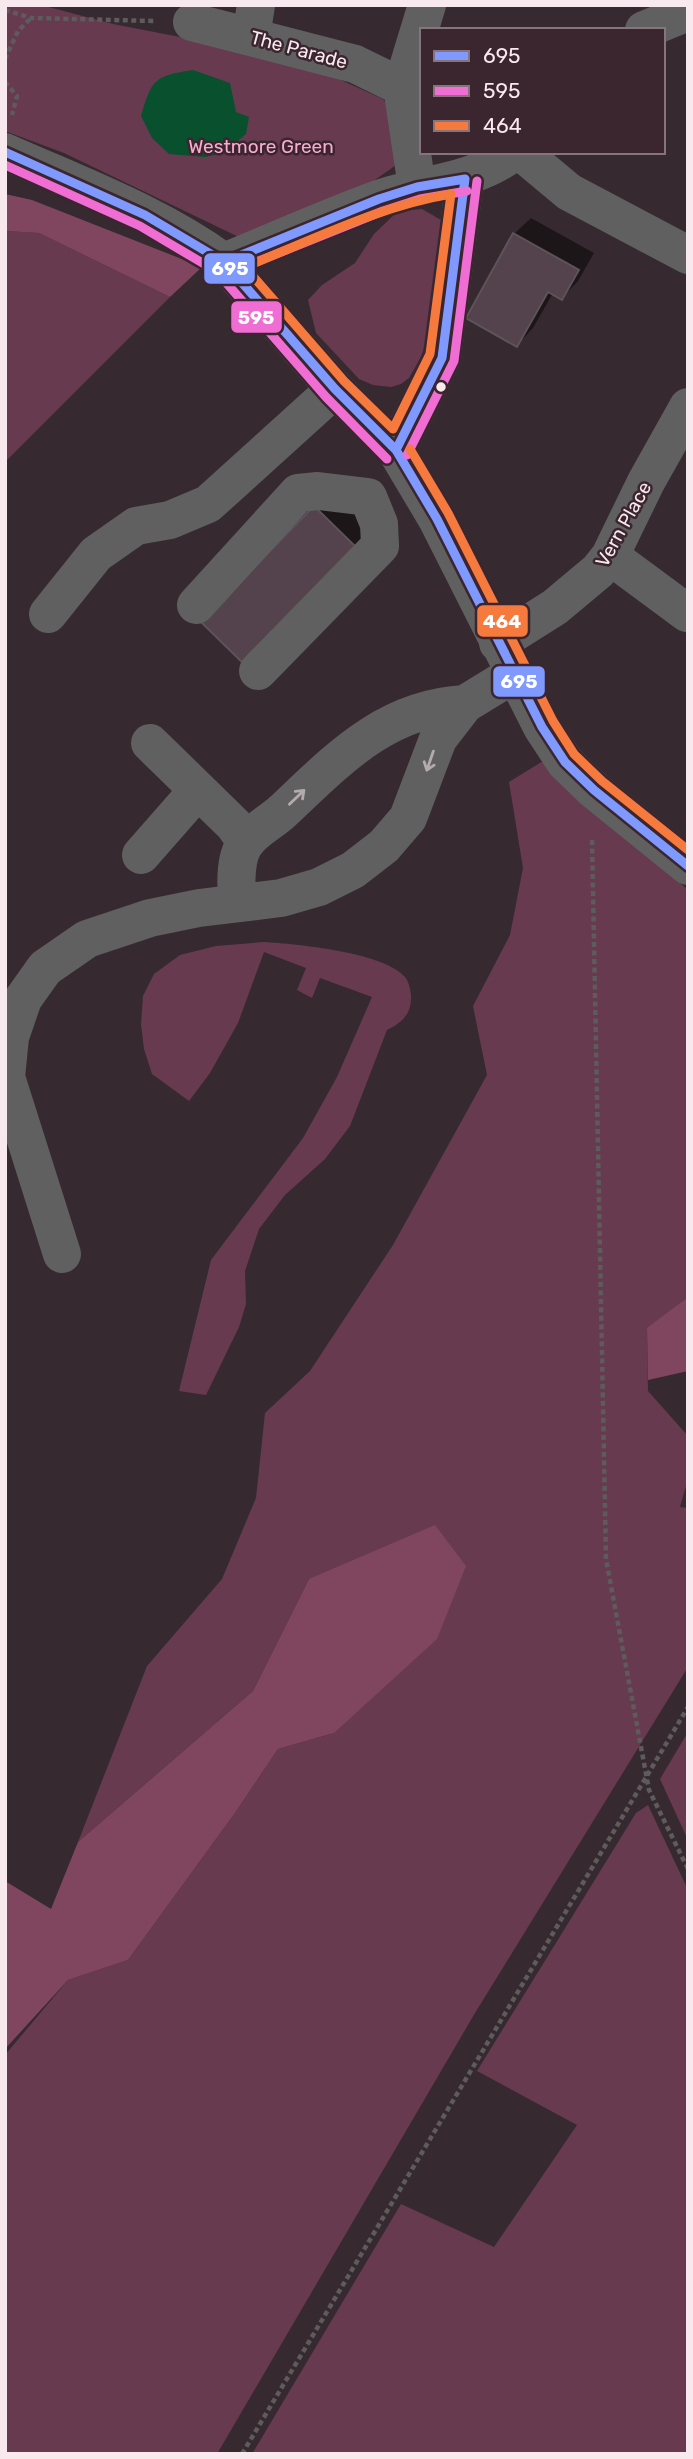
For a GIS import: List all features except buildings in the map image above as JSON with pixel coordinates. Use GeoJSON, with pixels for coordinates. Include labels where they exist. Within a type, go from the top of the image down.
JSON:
{"type":"FeatureCollection","features":[{"type":"Feature","properties":{"kind":"street"},"geometry":{"type":"LineString","coordinates":[[417,187],[402,87],[427,5]]}},
{"type":"Feature","properties":{"kind":"street"},"geometry":{"type":"LineString","coordinates":[[649,28],[688,12]]}},
{"type":"Feature","properties":{"kind":"street","name":"The Parade"},"geometry":{"type":"LineString","coordinates":[[192,22],[254,21],[402,87]]}},
{"type":"Feature","properties":{"kind":"street"},"geometry":{"type":"LineString","coordinates":[[8,135],[224,262],[335,389],[401,459],[437,519],[542,727],[565,762],[594,790],[688,866]]}},
{"type":"Feature","properties":{"kind":"street"},"geometry":{"type":"LineString","coordinates":[[224,262],[332,217],[417,187],[465,179],[500,163],[511,154]]}},
{"type":"Feature","properties":{"kind":"street"},"geometry":{"type":"LineString","coordinates":[[523,154],[569,192],[688,255]]}},
{"type":"Feature","properties":{"kind":"street"},"geometry":{"type":"LineString","coordinates":[[368,497],[401,459],[442,358],[465,179]]}},
{"type":"Feature","properties":{"kind":"street"},"geometry":{"type":"LineString","coordinates":[[48,614],[96,554],[136,526],[170,520],[208,505],[335,389]]}},
{"type":"Feature","properties":{"kind":"street","name":"Vern Place"},"geometry":{"type":"LineString","coordinates":[[465,704],[555,607],[581,587],[610,556],[646,482],[688,407]]}},
{"type":"Feature","properties":{"kind":"street"},"geometry":{"type":"LineString","coordinates":[[196,605],[298,494],[318,491],[368,497]]}},
{"type":"Feature","properties":{"kind":"street"},"geometry":{"type":"LineString","coordinates":[[258,671],[380,546],[379,524],[368,497]]}},
{"type":"Feature","properties":{"kind":"street"},"geometry":{"type":"LineString","coordinates":[[610,556],[687,613]]}},
{"type":"Feature","properties":{"kind":"street"},"geometry":{"type":"LineString","coordinates":[[237,904],[235,875],[246,842],[345,752],[383,726],[442,705],[465,704]]}},
{"type":"Feature","properties":{"kind":"street"},"geometry":{"type":"LineString","coordinates":[[62,1254],[6,1077],[10,1037],[23,999],[45,968],[87,939],[150,918],[281,898],[319,887],[353,870],[384,846],[408,818],[438,739],[465,704]]}},
{"type":"Feature","properties":{"kind":"street"},"geometry":{"type":"LineString","coordinates":[[150,743],[234,825],[246,842]]}},
{"type":"Feature","properties":{"kind":"street"},"geometry":{"type":"LineString","coordinates":[[141,855],[198,790]]}},
{"type":"Feature","properties":{"kind":"path"},"geometry":{"type":"LineString","coordinates":[[5,10],[31,18],[192,22]]}},
{"type":"Feature","properties":{"kind":"path"},"geometry":{"type":"LineString","coordinates":[[5,59],[18,32],[31,18]]}},
{"type":"Feature","properties":{"kind":"path"},"geometry":{"type":"LineString","coordinates":[[5,82],[17,96],[8,135]]}},
{"type":"Feature","properties":{"kind":"path"},"geometry":{"type":"LineString","coordinates":[[594,790],[591,824],[606,1559],[649,1790],[688,1868]]}},
{"type":"Feature","properties":{"kind":"path"},"geometry":{"type":"LineString","coordinates":[[242,2454],[511,1999],[688,1707]]}},
{"type":"Feature","properties":{"kind":"green space","name":"Westmore Green"},"geometry":{"type":"Polygon","coordinates":[[[5,5],[41,5],[113,24],[294,59],[383,99],[402,125],[396,165],[272,253],[64,153],[5,131],[5,5]]]}},
{"type":"Feature","properties":{"kind":"green space"},"geometry":{"type":"Polygon","coordinates":[[[422,209],[441,220],[440,298],[421,357],[409,378],[391,387],[373,385],[359,379],[316,333],[308,300],[322,285],[355,263],[374,234],[398,211],[422,209]]]}},
{"type":"Feature","properties":{"kind":"green space"},"geometry":{"type":"Polygon","coordinates":[[[5,231],[39,233],[170,297],[5,462],[5,231]]]}},
{"type":"Feature","properties":{"kind":"green space"},"geometry":{"type":"Polygon","coordinates":[[[543,761],[688,890],[688,1297],[647,1329],[648,1391],[688,1436],[688,1479],[680,1507],[688,1508],[688,1667],[475,2013],[217,2454],[5,2454],[5,2055],[68,1980],[128,1960],[278,1749],[334,1733],[309,1579],[253,1691],[78,1842],[147,1666],[222,1579],[256,1498],[265,1413],[310,1371],[393,1245],[487,1075],[473,1006],[510,935],[523,868],[509,782],[543,761]]]}},
{"type":"Feature","properties":{"kind":"green space"},"geometry":{"type":"Polygon","coordinates":[[[264,942],[339,951],[379,961],[394,968],[408,981],[411,1004],[404,1018],[387,1030],[350,1126],[325,1159],[285,1195],[259,1229],[245,1271],[246,1304],[239,1327],[206,1395],[179,1391],[211,1260],[303,1138],[337,1077],[372,997],[320,978],[312,998],[297,990],[306,968],[264,952],[238,1023],[210,1073],[189,1101],[152,1074],[144,1049],[141,1024],[143,996],[154,974],[180,955],[216,946],[264,942]]]}},
{"type":"Feature","properties":{"kind":"green space"},"geometry":{"type":"Polygon","coordinates":[[[688,1732],[688,1840],[660,1779],[688,1732]]]}},
{"type":"Feature","properties":{"kind":"green space"},"geometry":{"type":"Polygon","coordinates":[[[648,1805],[688,1890],[688,2454],[252,2454],[401,2204],[494,2247],[577,2125],[477,2071],[636,1813],[648,1805]]]}},
{"type":"Feature","properties":{"kind":"shaded area"},"geometry":{"type":"Polygon","coordinates":[[[193,70],[230,83],[236,112],[249,117],[246,134],[224,153],[205,157],[169,154],[152,138],[141,116],[148,94],[156,81],[162,77],[193,70]]]}},
{"type":"Feature","properties":{"kind":"shaded area"},"geometry":{"type":"Polygon","coordinates":[[[5,194],[32,200],[202,267],[170,297],[39,233],[5,231],[5,194]]]}},
{"type":"Feature","properties":{"kind":"shaded area"},"geometry":{"type":"Polygon","coordinates":[[[688,1297],[688,1371],[648,1380],[647,1328],[688,1297]]]}},
{"type":"Feature","properties":{"kind":"shaded area"},"geometry":{"type":"Polygon","coordinates":[[[435,1525],[466,1566],[437,1639],[334,1733],[278,1749],[128,1960],[68,1980],[5,2049],[5,1881],[51,1909],[78,1842],[253,1691],[309,1579],[435,1525]]]}},
{"type":"Feature","properties":{"kind":"transit line","name":"695"},"geometry":{"type":"LineString","coordinates":[[5,152],[145,215],[224,262],[335,389],[396,450],[437,519],[542,727],[565,762],[594,790],[688,866]]}},
{"type":"Feature","properties":{"kind":"transit line","name":"595"},"geometry":{"type":"LineString","coordinates":[[5,165],[140,226],[216,271],[326,397],[387,459]]}},
{"type":"Feature","properties":{"kind":"transit line","name":"695"},"geometry":{"type":"LineString","coordinates":[[224,262],[379,199],[417,187],[465,179]]}},
{"type":"Feature","properties":{"kind":"transit line","name":"695"},"geometry":{"type":"LineString","coordinates":[[396,450],[442,358],[465,179]]}},
{"type":"Feature","properties":{"kind":"transit line","name":"595"},"geometry":{"type":"LineString","coordinates":[[407,455],[454,361],[477,181]]}},
{"type":"Feature","properties":{"kind":"transit line","name":"595"},"geometry":{"type":"LineString","coordinates":[[229,273],[383,211],[420,199],[467,191]]}},
{"type":"Feature","properties":{"kind":"transit line","name":"464"},"geometry":{"type":"LineString","coordinates":[[451,194],[430,354],[393,429],[344,381],[245,267],[372,215],[424,199],[451,194]]}},
{"type":"Feature","properties":{"kind":"transit line","name":"464"},"geometry":{"type":"LineString","coordinates":[[410,449],[448,513],[553,721],[574,754],[602,781],[688,850]]}}]}
